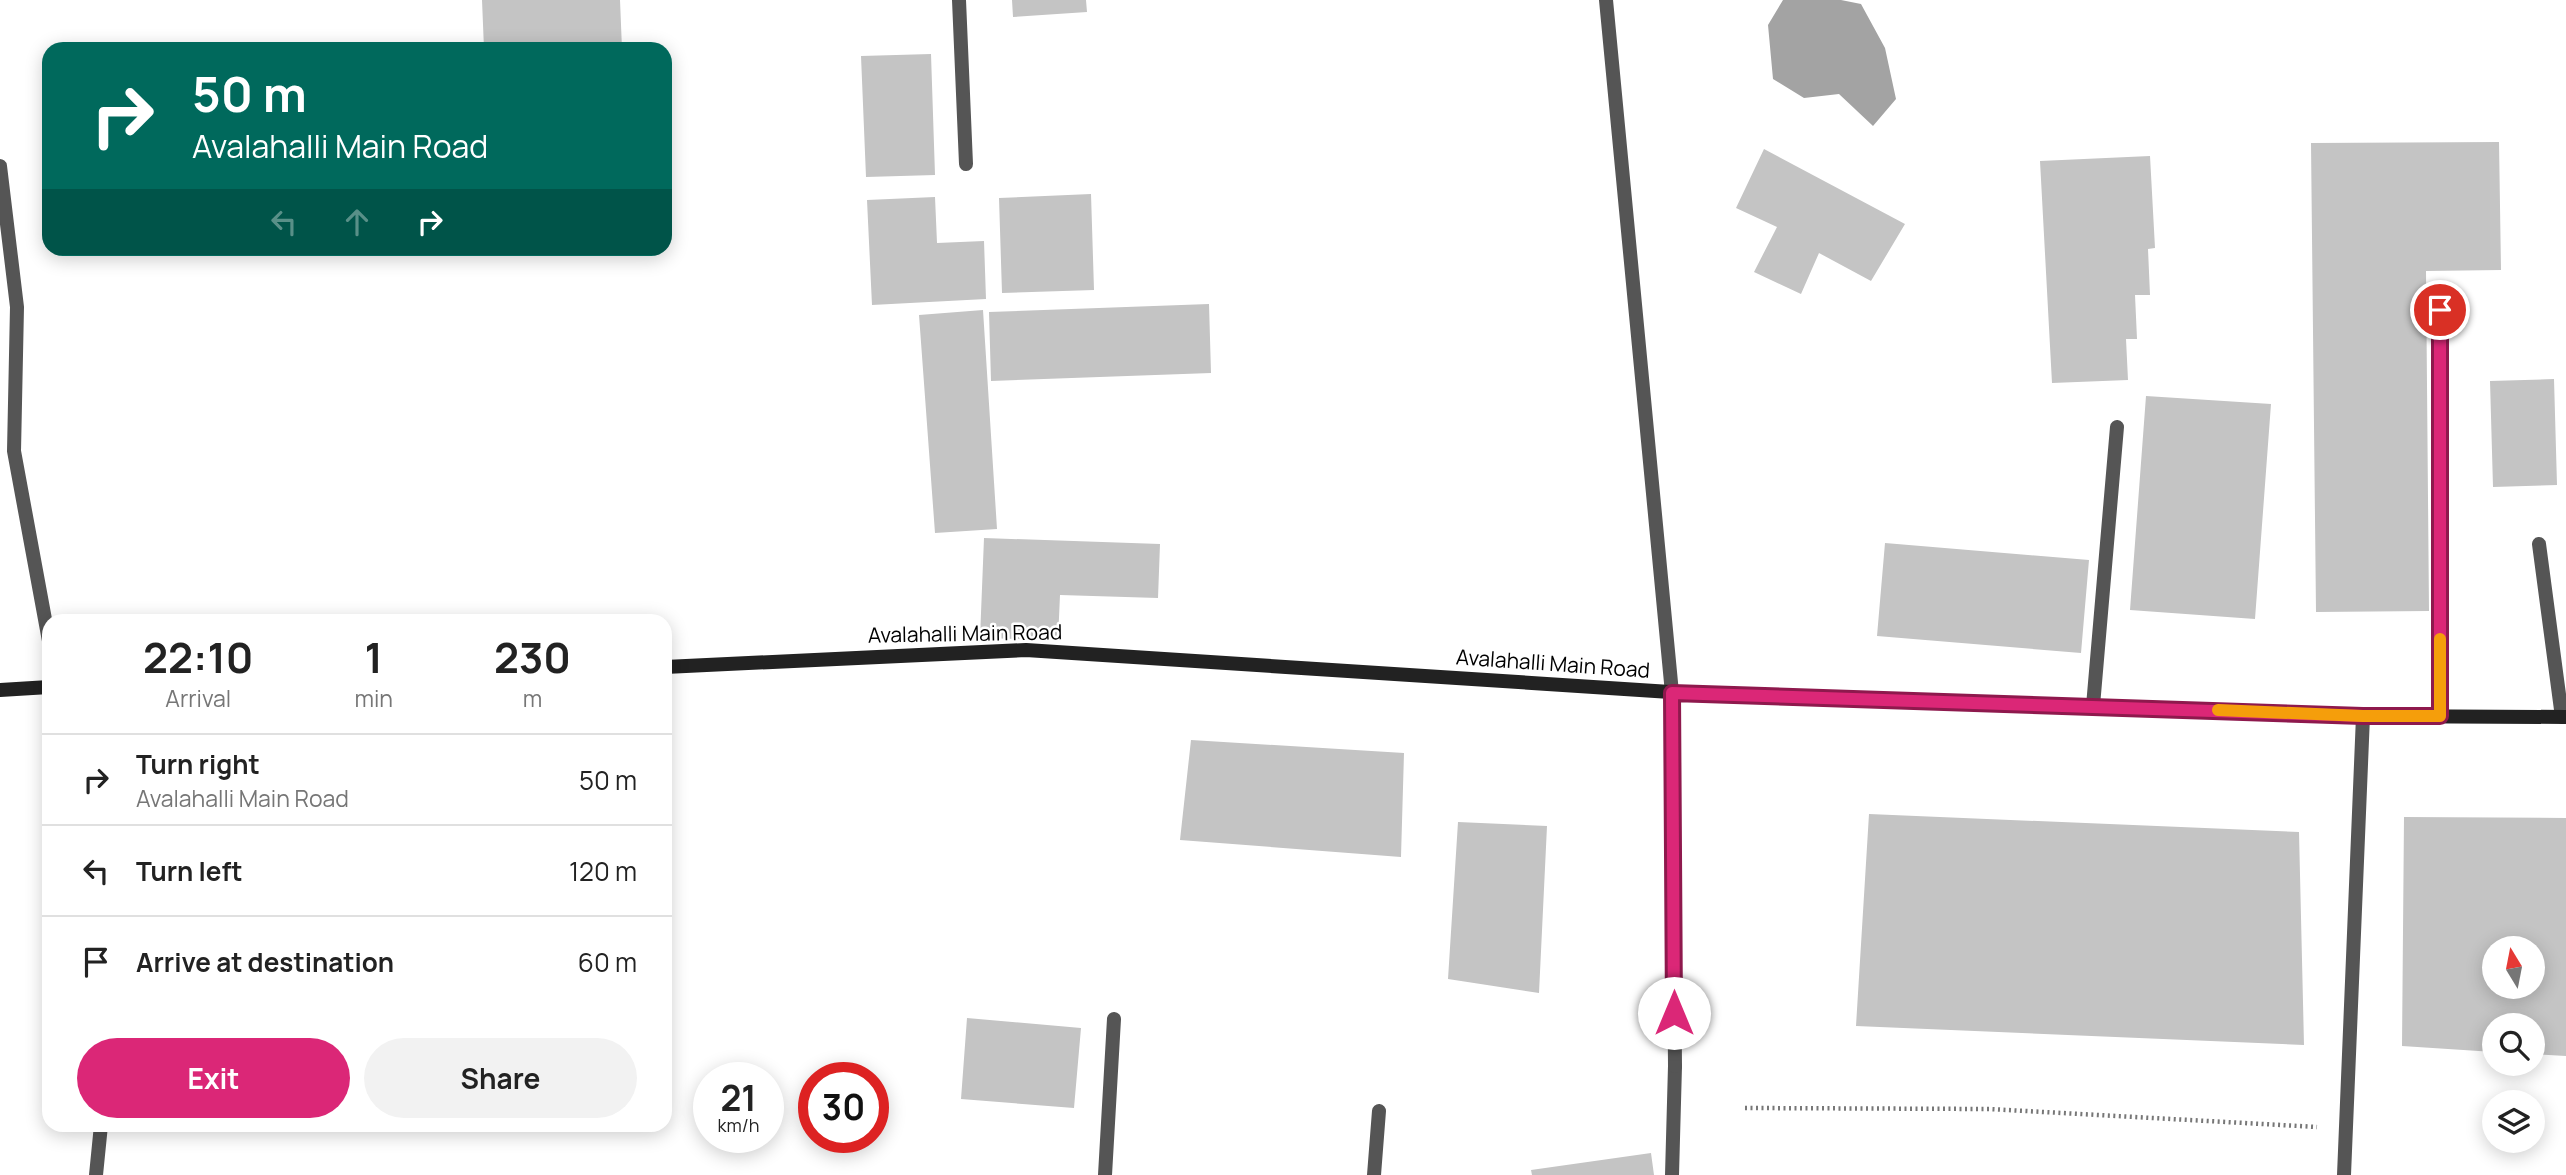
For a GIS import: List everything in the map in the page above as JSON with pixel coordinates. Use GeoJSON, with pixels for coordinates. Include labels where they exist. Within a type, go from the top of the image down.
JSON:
{"type":"FeatureCollection","features":[{"type":"Feature","properties":{"kind":"main road","name":"Avalahalli Main Road"},"geometry":{"type":"LineString","coordinates":[[672,667],[1026,650],[1672,693],[2363,716],[2564,717]]}},
{"type":"Feature","properties":{"kind":"main road"},"geometry":{"type":"LineString","coordinates":[[0,690],[42,687]]}},
{"type":"Feature","properties":{"kind":"street"},"geometry":{"type":"LineString","coordinates":[[958,0],[966,164]]}},
{"type":"Feature","properties":{"kind":"street"},"geometry":{"type":"LineString","coordinates":[[1606,0],[1672,693],[1675,1066],[1672,1175]]}},
{"type":"Feature","properties":{"kind":"street"},"geometry":{"type":"LineString","coordinates":[[0,166],[17,307],[14,451],[44,614]]}},
{"type":"Feature","properties":{"kind":"street"},"geometry":{"type":"LineString","coordinates":[[2440,310],[2440,716]]}},
{"type":"Feature","properties":{"kind":"street"},"geometry":{"type":"LineString","coordinates":[[2093,706],[2117,427]]}},
{"type":"Feature","properties":{"kind":"street"},"geometry":{"type":"LineString","coordinates":[[2539,544],[2564,717]]}},
{"type":"Feature","properties":{"kind":"street"},"geometry":{"type":"LineString","coordinates":[[2344,1175],[2363,716]]}},
{"type":"Feature","properties":{"kind":"street"},"geometry":{"type":"LineString","coordinates":[[1105,1175],[1114,1019]]}},
{"type":"Feature","properties":{"kind":"street"},"geometry":{"type":"LineString","coordinates":[[1374,1175],[1379,1111]]}},
{"type":"Feature","properties":{"kind":"street"},"geometry":{"type":"LineString","coordinates":[[96,1175],[100,1132]]}},
{"type":"Feature","properties":{"kind":"path"},"geometry":{"type":"LineString","coordinates":[[1745,1108],[1989,1109],[2346,1129]]}},
{"type":"Feature","properties":{"kind":"shaded area"},"geometry":{"type":"Polygon","coordinates":[[[1783,0],[1841,0],[1861,4],[1885,48],[1896,99],[1873,126],[1839,94],[1804,98],[1773,79],[1768,25],[1783,0]]]}},
{"type":"Feature","properties":{"kind":"building"},"geometry":{"type":"Polygon","coordinates":[[[482,0],[620,0],[622,42],[484,42],[482,0]]]}},
{"type":"Feature","properties":{"kind":"building"},"geometry":{"type":"Polygon","coordinates":[[[1012,0],[1086,0],[1087,12],[1013,17],[1012,0]]]}},
{"type":"Feature","properties":{"kind":"building"},"geometry":{"type":"Polygon","coordinates":[[[931,54],[935,175],[866,177],[861,56],[931,54]]]}},
{"type":"Feature","properties":{"kind":"building"},"geometry":{"type":"Polygon","coordinates":[[[2499,142],[2501,270],[2426,271],[2429,611],[2316,612],[2311,143],[2499,142]]]}},
{"type":"Feature","properties":{"kind":"building"},"geometry":{"type":"Polygon","coordinates":[[[1764,149],[1905,224],[1871,281],[1819,253],[1801,294],[1754,272],[1777,227],[1736,208],[1764,149]]]}},
{"type":"Feature","properties":{"kind":"building"},"geometry":{"type":"Polygon","coordinates":[[[2150,156],[2155,248],[2148,249],[2150,295],[2135,295],[2137,339],[2126,339],[2128,380],[2052,383],[2040,161],[2150,156]]]}},
{"type":"Feature","properties":{"kind":"building"},"geometry":{"type":"Polygon","coordinates":[[[1091,194],[1094,290],[1002,293],[999,198],[1091,194]]]}},
{"type":"Feature","properties":{"kind":"building"},"geometry":{"type":"Polygon","coordinates":[[[935,197],[937,243],[984,241],[986,299],[872,305],[867,200],[935,197]]]}},
{"type":"Feature","properties":{"kind":"building"},"geometry":{"type":"Polygon","coordinates":[[[1209,304],[1211,373],[991,381],[989,312],[1209,304]]]}},
{"type":"Feature","properties":{"kind":"building"},"geometry":{"type":"Polygon","coordinates":[[[983,310],[997,529],[935,533],[919,315],[983,310]]]}},
{"type":"Feature","properties":{"kind":"building"},"geometry":{"type":"Polygon","coordinates":[[[2554,379],[2557,485],[2493,487],[2490,381],[2554,379]]]}},
{"type":"Feature","properties":{"kind":"building"},"geometry":{"type":"Polygon","coordinates":[[[2146,396],[2271,404],[2255,619],[2130,610],[2146,396]]]}},
{"type":"Feature","properties":{"kind":"building"},"geometry":{"type":"Polygon","coordinates":[[[984,538],[1160,544],[1158,598],[1060,595],[1058,640],[980,638],[984,538]]]}},
{"type":"Feature","properties":{"kind":"building"},"geometry":{"type":"Polygon","coordinates":[[[1885,543],[2089,560],[2081,653],[1877,636],[1885,543]]]}},
{"type":"Feature","properties":{"kind":"building"},"geometry":{"type":"Polygon","coordinates":[[[1191,740],[1404,753],[1401,857],[1180,840],[1191,740]]]}},
{"type":"Feature","properties":{"kind":"building"},"geometry":{"type":"Polygon","coordinates":[[[1869,814],[2299,832],[2304,1045],[1856,1026],[1869,814]]]}},
{"type":"Feature","properties":{"kind":"building"},"geometry":{"type":"Polygon","coordinates":[[[2404,817],[2566,818],[2566,1056],[2545,1055],[2545,1013],[2482,1013],[2482,1051],[2402,1046],[2404,817]]]}},
{"type":"Feature","properties":{"kind":"building"},"geometry":{"type":"Polygon","coordinates":[[[1458,822],[1547,826],[1539,993],[1448,979],[1458,822]]]}},
{"type":"Feature","properties":{"kind":"building"},"geometry":{"type":"Polygon","coordinates":[[[967,1018],[1081,1028],[1074,1108],[961,1099],[967,1018]]]}},
{"type":"Feature","properties":{"kind":"building"},"geometry":{"type":"Polygon","coordinates":[[[1651,1153],[1654,1175],[1532,1175],[1531,1170],[1651,1153]]]}},
{"type":"Feature","properties":{"kind":"slow traffic"},"geometry":{"type":"LineString","coordinates":[[2218,710],[2440,716],[2440,639]]}},
{"type":"Feature","properties":{"kind":"route"},"geometry":{"type":"LineString","coordinates":[[1674,1013],[1672,693],[2363,716],[2440,716],[2440,310]]}}]}
